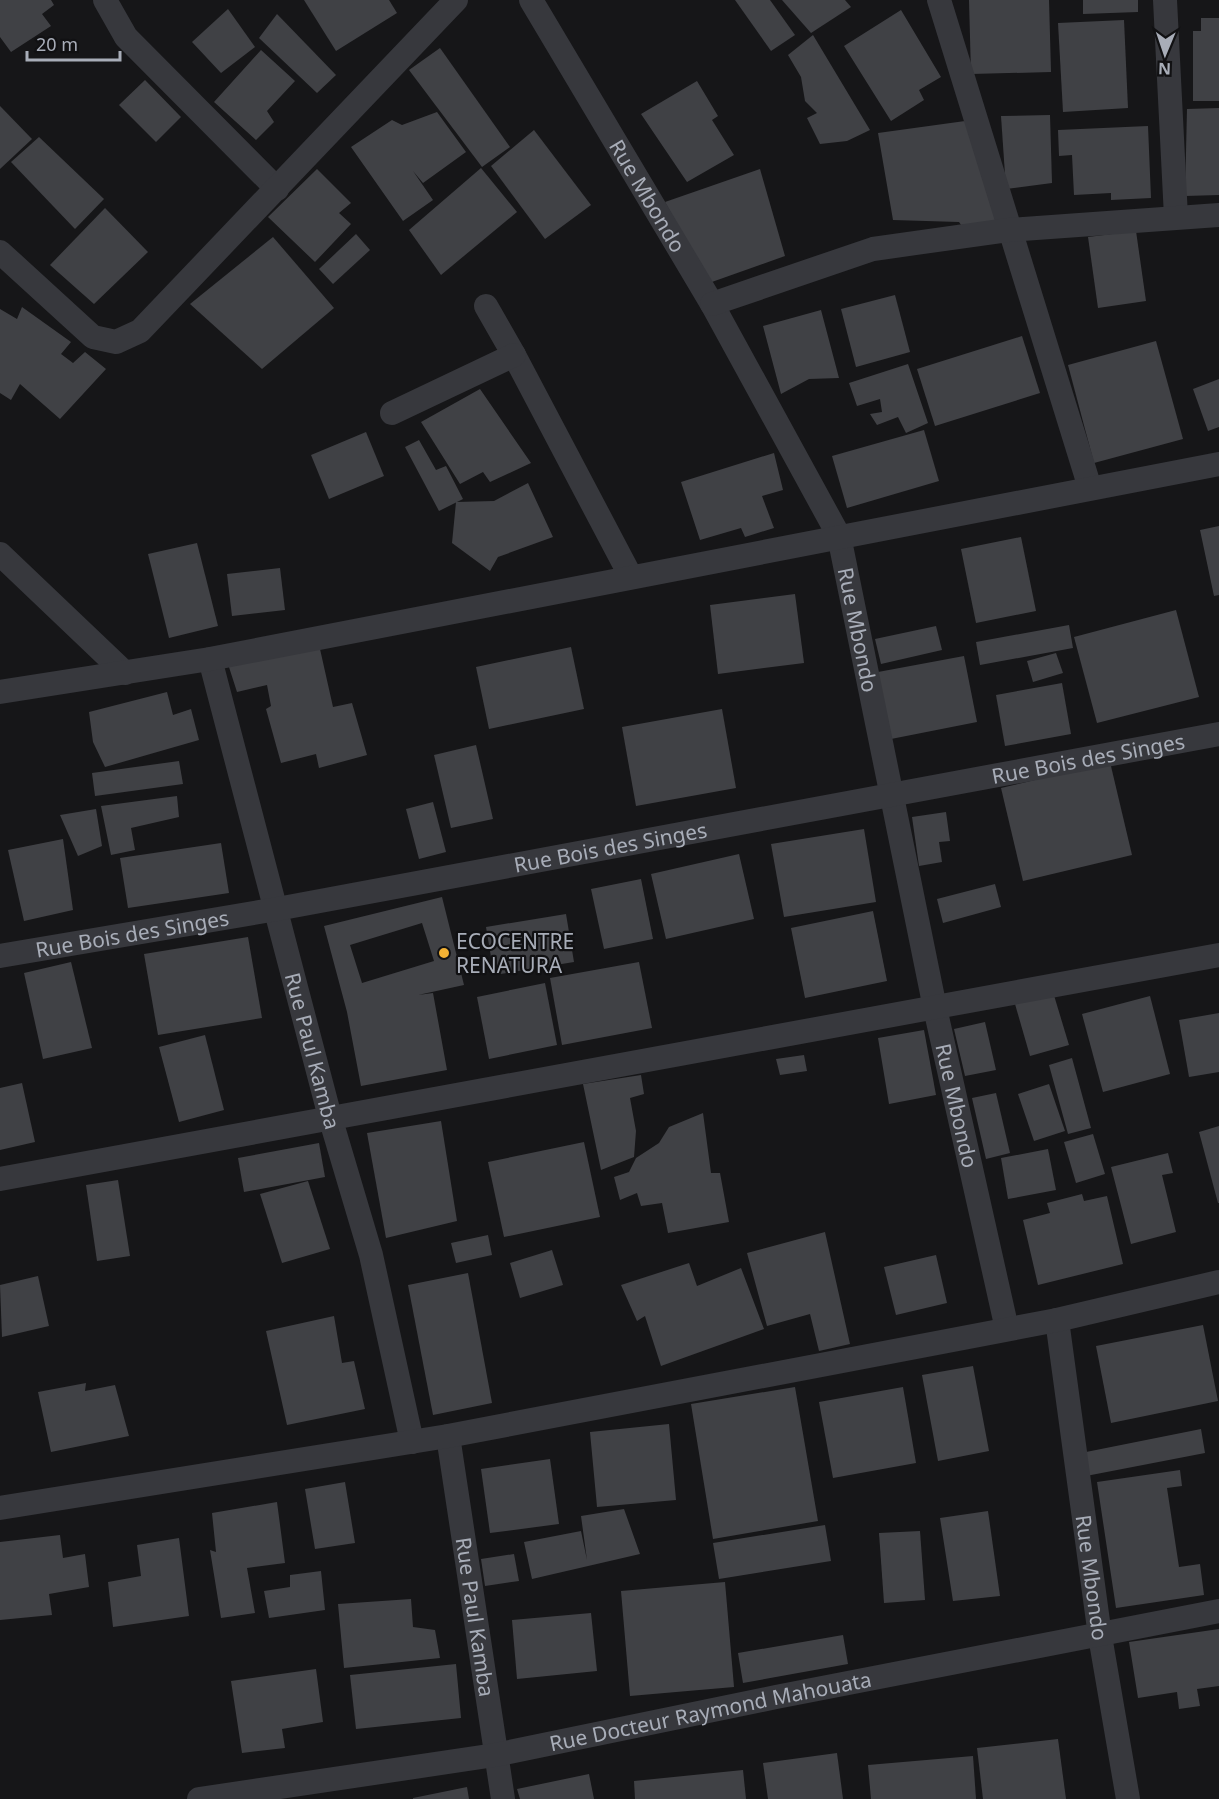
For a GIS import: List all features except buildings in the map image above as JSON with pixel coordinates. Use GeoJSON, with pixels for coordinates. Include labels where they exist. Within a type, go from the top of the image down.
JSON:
{"type":"FeatureCollection","features":[{"type":"Feature","properties":{"kind":"street"},"geometry":{"type":"LineString","coordinates":[[105,0],[126,37],[277,189]]}},
{"type":"Feature","properties":{"kind":"street"},"geometry":{"type":"LineString","coordinates":[[0,252],[93,337],[116,342],[140,331],[456,0]]}},
{"type":"Feature","properties":{"kind":"street","name":"Rue Mbondo"},"geometry":{"type":"LineString","coordinates":[[531,0],[712,304],[839,536],[935,1008],[1007,1329]]}},
{"type":"Feature","properties":{"kind":"street"},"geometry":{"type":"LineString","coordinates":[[939,0],[1008,230],[1090,488]]}},
{"type":"Feature","properties":{"kind":"street"},"geometry":{"type":"LineString","coordinates":[[1165,0],[1176,218]]}},
{"type":"Feature","properties":{"kind":"street"},"geometry":{"type":"LineString","coordinates":[[712,304],[873,249],[1008,230],[1219,215]]}},
{"type":"Feature","properties":{"kind":"street"},"geometry":{"type":"LineString","coordinates":[[486,306],[631,577]]}},
{"type":"Feature","properties":{"kind":"street"},"geometry":{"type":"LineString","coordinates":[[392,413],[514,355]]}},
{"type":"Feature","properties":{"kind":"street"},"geometry":{"type":"LineString","coordinates":[[0,692],[210,659],[1219,464]]}},
{"type":"Feature","properties":{"kind":"street"},"geometry":{"type":"LineString","coordinates":[[0,554],[124,674]]}},
{"type":"Feature","properties":{"kind":"street","name":"Rue Paul Kamba"},"geometry":{"type":"LineString","coordinates":[[210,659],[330,1117],[371,1255],[412,1442]]}},
{"type":"Feature","properties":{"kind":"street","name":"Rue Bois des Singes"},"geometry":{"type":"LineString","coordinates":[[0,956],[277,909],[1219,734]]}},
{"type":"Feature","properties":{"kind":"street"},"geometry":{"type":"LineString","coordinates":[[0,1179],[1219,955]]}},
{"type":"Feature","properties":{"kind":"street"},"geometry":{"type":"LineString","coordinates":[[0,1508],[447,1436],[1057,1320],[1219,1282]]}},
{"type":"Feature","properties":{"kind":"street","name":"Rue Mbondo"},"geometry":{"type":"LineString","coordinates":[[1057,1320],[1100,1636],[1128,1799]]}},
{"type":"Feature","properties":{"kind":"street","name":"Rue Paul Kamba"},"geometry":{"type":"LineString","coordinates":[[447,1436],[502,1799]]}},
{"type":"Feature","properties":{"kind":"street","name":"Rue Docteur Raymond Mahouata"},"geometry":{"type":"LineString","coordinates":[[199,1799],[495,1755],[776,1697],[1100,1636],[1219,1611]]}},
{"type":"Feature","properties":{"kind":"place","name":"ECOCENTRE RENATURA"},"geometry":{"type":"Point","coordinates":[444,953]}}]}
